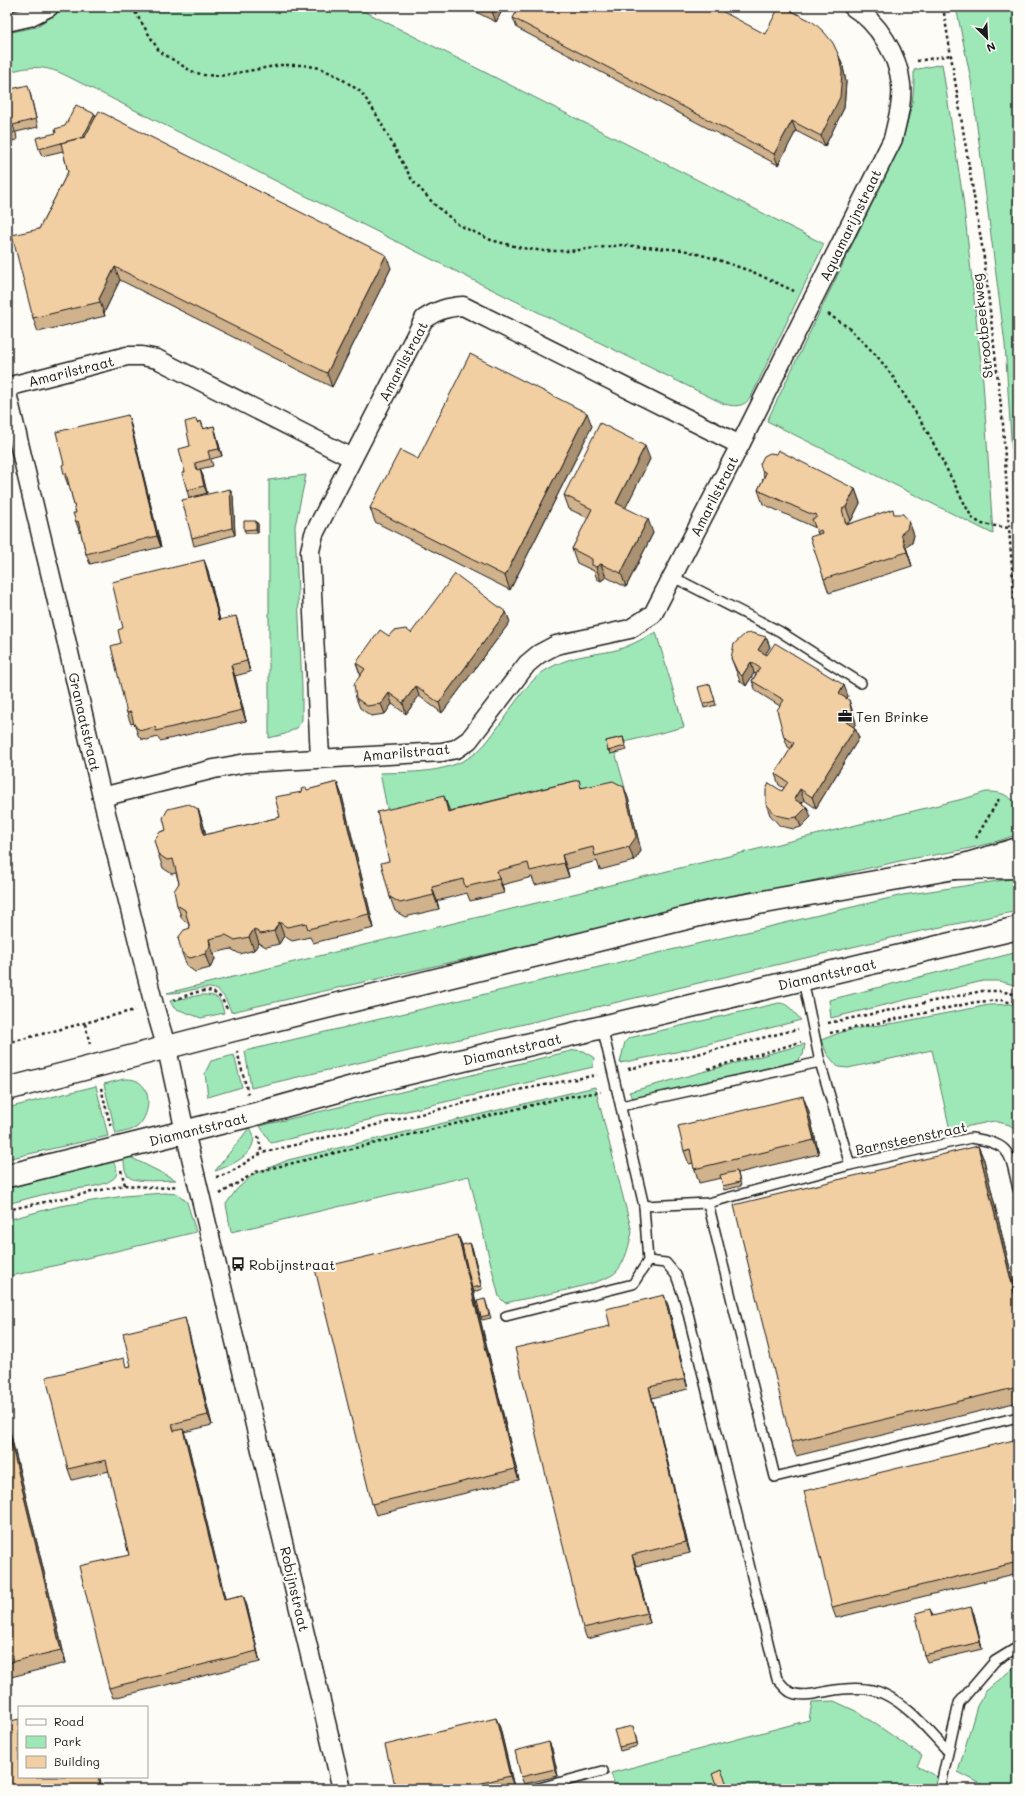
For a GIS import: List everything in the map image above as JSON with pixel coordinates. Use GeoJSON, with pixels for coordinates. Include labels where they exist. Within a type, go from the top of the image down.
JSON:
{"type":"FeatureCollection","features":[{"type":"Feature","properties":{"kind":"main road"},"geometry":{"type":"LineString","coordinates":[[7,1089],[167,1049],[233,1030],[719,910],[962,865],[1018,849]]}},
{"type":"Feature","properties":{"kind":"main road"},"geometry":{"type":"LineString","coordinates":[[962,865],[1018,867]]}},
{"type":"Feature","properties":{"kind":"main road","name":"Diamantstraat"},"geometry":{"type":"LineString","coordinates":[[7,1176],[185,1132],[367,1083],[1018,928]]}},
{"type":"Feature","properties":{"kind":"street"},"geometry":{"type":"LineString","coordinates":[[7,22],[29,17],[48,7]]}},
{"type":"Feature","properties":{"kind":"street","name":"Aquamarijnstraat"},"geometry":{"type":"LineString","coordinates":[[740,445],[893,138],[900,110],[901,84],[897,64],[882,33],[853,7]]}},
{"type":"Feature","properties":{"kind":"street","name":"Amarilstraat"},"geometry":{"type":"LineString","coordinates":[[102,797],[233,765],[320,758],[442,752],[456,748],[470,740],[527,664],[540,654],[556,645],[630,629],[653,614],[740,445],[463,306],[449,307],[435,311],[424,318],[314,534],[310,551],[320,758]]}},
{"type":"Feature","properties":{"kind":"street","name":"Amarilstraat"},"geometry":{"type":"LineString","coordinates":[[7,387],[128,356],[142,356],[158,359],[352,458]]}},
{"type":"Feature","properties":{"kind":"street","name":"Granaatstraat"},"geometry":{"type":"LineString","coordinates":[[7,393],[102,797],[154,1005],[167,1049],[185,1132]]}},
{"type":"Feature","properties":{"kind":"street","name":"Robijnstraat"},"geometry":{"type":"LineString","coordinates":[[185,1132],[342,1789]]}},
{"type":"Feature","properties":{"kind":"lane"},"geometry":{"type":"LineString","coordinates":[[673,577],[779,631],[861,683]]}},
{"type":"Feature","properties":{"kind":"lane"},"geometry":{"type":"LineString","coordinates":[[803,980],[820,1062],[850,1165]]}},
{"type":"Feature","properties":{"kind":"lane"},"geometry":{"type":"LineString","coordinates":[[506,1316],[633,1284],[648,1261],[644,1206],[614,1072],[602,1028]]}},
{"type":"Feature","properties":{"kind":"lane"},"geometry":{"type":"LineString","coordinates":[[621,1106],[820,1062]]}},
{"type":"Feature","properties":{"kind":"lane","name":"Barnsteenstraat"},"geometry":{"type":"LineString","coordinates":[[644,1206],[708,1203],[850,1165],[971,1138],[990,1140],[1004,1146],[1010,1158],[1018,1189]]}},
{"type":"Feature","properties":{"kind":"lane"},"geometry":{"type":"LineString","coordinates":[[708,1203],[775,1477],[1018,1417]]}},
{"type":"Feature","properties":{"kind":"lane"},"geometry":{"type":"LineString","coordinates":[[648,1261],[666,1263],[676,1275],[685,1301],[777,1679],[790,1692],[806,1695],[832,1690],[863,1688],[884,1694],[906,1708],[923,1723],[948,1751]]}},
{"type":"Feature","properties":{"kind":"lane"},"geometry":{"type":"LineString","coordinates":[[940,1789],[958,1703],[995,1661],[1018,1647]]}},
{"type":"Feature","properties":{"kind":"lane"},"geometry":{"type":"LineString","coordinates":[[535,1789],[603,1771]]}},
{"type":"Feature","properties":{"kind":"path"},"geometry":{"type":"LineString","coordinates":[[132,7],[159,51],[190,71],[220,76],[281,65],[303,65],[320,68],[339,77],[361,92],[375,112],[412,180],[421,190],[435,205],[459,225],[491,240],[522,248],[545,251],[570,251],[622,246],[683,250],[716,258],[789,288],[849,328],[881,361],[927,431],[972,518],[982,524],[1008,528]]}},
{"type":"Feature","properties":{"kind":"path","name":"Strootbeekweg"},"geometry":{"type":"LineString","coordinates":[[943,7],[984,258],[1003,424],[1008,528],[1018,645]]}},
{"type":"Feature","properties":{"kind":"path"},"geometry":{"type":"LineString","coordinates":[[897,64],[951,55]]}},
{"type":"Feature","properties":{"kind":"path"},"geometry":{"type":"LineString","coordinates":[[962,865],[999,799]]}},
{"type":"Feature","properties":{"kind":"path"},"geometry":{"type":"LineString","coordinates":[[7,1210],[125,1184],[158,1188],[198,1182],[233,1172],[253,1157],[262,1153],[518,1090],[670,1061],[770,1035],[812,1026],[982,991],[1000,991],[1018,995]]}},
{"type":"Feature","properties":{"kind":"path"},"geometry":{"type":"LineString","coordinates":[[705,1069],[814,1038],[976,1002],[1000,1000],[1018,1004]]}},
{"type":"Feature","properties":{"kind":"path"},"geometry":{"type":"LineString","coordinates":[[7,1043],[154,1005]]}},
{"type":"Feature","properties":{"kind":"path"},"geometry":{"type":"LineString","coordinates":[[85,1024],[125,1184]]}},
{"type":"Feature","properties":{"kind":"path"},"geometry":{"type":"LineString","coordinates":[[219,1195],[256,1172],[566,1097],[606,1091]]}},
{"type":"Feature","properties":{"kind":"green space"},"geometry":{"type":"Polygon","coordinates":[[[65,7],[356,7],[824,244],[751,397],[746,403],[743,404],[732,406],[724,404],[63,74],[42,68],[21,69],[7,73],[7,33],[36,27],[65,7]]]}},
{"type":"Feature","properties":{"kind":"green space"},"geometry":{"type":"Polygon","coordinates":[[[956,7],[1018,7],[1018,549],[1005,344],[971,80],[956,7]]]}},
{"type":"Feature","properties":{"kind":"green space"},"geometry":{"type":"Polygon","coordinates":[[[942,64],[963,198],[983,381],[993,534],[767,421],[897,152],[910,112],[914,70],[942,64]]]}},
{"type":"Feature","properties":{"kind":"green space"},"geometry":{"type":"Polygon","coordinates":[[[306,475],[295,526],[302,720],[297,728],[285,734],[269,738],[269,480],[306,475]]]}},
{"type":"Feature","properties":{"kind":"green space"},"geometry":{"type":"Polygon","coordinates":[[[656,632],[684,727],[613,745],[625,788],[454,834],[390,823],[380,773],[437,769],[464,761],[486,743],[527,688],[546,670],[571,659],[623,648],[656,632]]]}},
{"type":"Feature","properties":{"kind":"green space"},"geometry":{"type":"Polygon","coordinates":[[[986,792],[1004,794],[1018,804],[1018,834],[978,846],[909,859],[231,1012],[226,1000],[220,992],[213,989],[206,988],[167,993],[967,798],[986,792]]]}},
{"type":"Feature","properties":{"kind":"green space"},"geometry":{"type":"Polygon","coordinates":[[[1018,878],[1018,911],[912,933],[251,1088],[245,1051],[903,895],[1018,878]]]}},
{"type":"Feature","properties":{"kind":"green space"},"geometry":{"type":"Polygon","coordinates":[[[1018,952],[1018,986],[999,981],[983,981],[831,1018],[829,1000],[1018,952]]]}},
{"type":"Feature","properties":{"kind":"green space"},"geometry":{"type":"Polygon","coordinates":[[[201,995],[215,996],[221,1003],[224,1013],[201,1018],[174,1008],[170,1001],[201,995]]]}},
{"type":"Feature","properties":{"kind":"green space"},"geometry":{"type":"Polygon","coordinates":[[[783,1003],[789,1007],[801,1020],[676,1052],[620,1063],[625,1042],[629,1038],[783,1003]]]}},
{"type":"Feature","properties":{"kind":"green space"},"geometry":{"type":"Polygon","coordinates":[[[1010,1004],[1018,1008],[1018,1134],[1010,1125],[994,1121],[950,1130],[932,1050],[848,1068],[838,1067],[827,1054],[821,1040],[842,1032],[864,1027],[896,1023],[989,1005],[1010,1004]]]}},
{"type":"Feature","properties":{"kind":"green space"},"geometry":{"type":"Polygon","coordinates":[[[805,1044],[803,1055],[797,1061],[642,1099],[632,1097],[629,1092],[805,1044]]]}},
{"type":"Feature","properties":{"kind":"green space"},"geometry":{"type":"Polygon","coordinates":[[[575,1050],[584,1051],[594,1058],[593,1067],[271,1143],[260,1126],[575,1050]]]}},
{"type":"Feature","properties":{"kind":"green space"},"geometry":{"type":"Polygon","coordinates":[[[234,1055],[242,1087],[208,1097],[205,1073],[211,1061],[234,1055]]]}},
{"type":"Feature","properties":{"kind":"green space"},"geometry":{"type":"Polygon","coordinates":[[[124,1079],[135,1080],[142,1085],[148,1097],[148,1104],[144,1117],[137,1127],[116,1134],[104,1084],[124,1079]]]}},
{"type":"Feature","properties":{"kind":"green space"},"geometry":{"type":"Polygon","coordinates":[[[96,1086],[108,1136],[7,1159],[7,1108],[96,1086]]]}},
{"type":"Feature","properties":{"kind":"green space"},"geometry":{"type":"Polygon","coordinates":[[[595,1087],[632,1232],[627,1252],[620,1267],[610,1276],[598,1281],[505,1303],[499,1297],[469,1176],[231,1232],[226,1204],[237,1189],[254,1174],[288,1160],[595,1087]]]}},
{"type":"Feature","properties":{"kind":"green space"},"geometry":{"type":"Polygon","coordinates":[[[250,1127],[253,1136],[253,1143],[250,1150],[238,1161],[215,1171],[250,1127]]]}},
{"type":"Feature","properties":{"kind":"green space"},"geometry":{"type":"Polygon","coordinates":[[[128,1156],[176,1180],[144,1181],[132,1179],[127,1175],[125,1168],[124,1158],[128,1156]]]}},
{"type":"Feature","properties":{"kind":"green space"},"geometry":{"type":"Polygon","coordinates":[[[112,1160],[116,1167],[116,1175],[113,1179],[101,1185],[49,1193],[7,1204],[7,1187],[112,1160]]]}},
{"type":"Feature","properties":{"kind":"green space"},"geometry":{"type":"Polygon","coordinates":[[[164,1193],[178,1194],[187,1202],[196,1232],[7,1277],[7,1220],[60,1206],[124,1196],[164,1193]]]}},
{"type":"Feature","properties":{"kind":"green space"},"geometry":{"type":"Polygon","coordinates":[[[1018,1664],[1018,1789],[991,1789],[958,1772],[977,1706],[986,1691],[1018,1664]]]}},
{"type":"Feature","properties":{"kind":"green space"},"geometry":{"type":"Polygon","coordinates":[[[834,1701],[858,1712],[922,1756],[917,1766],[943,1780],[942,1789],[839,1789],[833,1785],[817,1789],[616,1789],[611,1773],[809,1720],[812,1702],[834,1701]]]}},
{"type":"Feature","properties":{"kind":"building"},"geometry":{"type":"Polygon","coordinates":[[[519,7],[714,7],[765,34],[779,7],[784,7],[813,22],[833,43],[839,56],[842,72],[840,97],[821,136],[792,121],[774,154],[513,18],[519,7]]]}},
{"type":"Feature","properties":{"kind":"building"},"geometry":{"type":"Polygon","coordinates":[[[28,85],[36,119],[13,125],[15,132],[7,134],[7,90],[28,85]]]}},
{"type":"Feature","properties":{"kind":"building"},"geometry":{"type":"Polygon","coordinates":[[[76,105],[95,114],[83,137],[39,149],[36,138],[56,133],[55,129],[65,126],[76,105]]]}},
{"type":"Feature","properties":{"kind":"building"},"geometry":{"type":"Polygon","coordinates":[[[99,111],[386,255],[327,373],[115,267],[99,299],[100,302],[33,318],[12,235],[39,229],[68,172],[61,143],[85,137],[99,111]]]}},
{"type":"Feature","properties":{"kind":"building"},"geometry":{"type":"Polygon","coordinates":[[[470,354],[587,413],[505,576],[370,508],[400,450],[418,459],[470,354]]]}},
{"type":"Feature","properties":{"kind":"building"},"geometry":{"type":"Polygon","coordinates":[[[128,415],[157,536],[86,554],[78,521],[76,522],[73,513],[76,513],[66,473],[64,474],[62,465],[64,464],[56,432],[128,415]]]}},
{"type":"Feature","properties":{"kind":"building"},"geometry":{"type":"Polygon","coordinates":[[[196,419],[197,423],[201,421],[203,429],[214,426],[219,449],[208,451],[210,459],[195,463],[197,470],[200,469],[204,486],[187,490],[182,473],[185,472],[179,449],[190,446],[185,422],[196,419]]]}},
{"type":"Feature","properties":{"kind":"building"},"geometry":{"type":"Polygon","coordinates":[[[600,423],[645,446],[616,503],[648,519],[621,573],[601,564],[596,567],[592,565],[592,559],[572,549],[592,509],[564,495],[600,423]]]}},
{"type":"Feature","properties":{"kind":"building"},"geometry":{"type":"Polygon","coordinates":[[[778,450],[855,489],[846,507],[842,509],[846,525],[893,509],[894,514],[903,514],[909,521],[907,529],[901,534],[907,552],[824,579],[810,537],[822,533],[821,530],[817,532],[812,519],[817,517],[816,514],[813,515],[758,490],[766,473],[762,470],[760,464],[764,456],[770,453],[776,454],[778,450]]]}},
{"type":"Feature","properties":{"kind":"building"},"geometry":{"type":"Polygon","coordinates":[[[230,489],[232,528],[192,538],[182,500],[230,489]]]}},
{"type":"Feature","properties":{"kind":"building"},"geometry":{"type":"Polygon","coordinates":[[[244,521],[256,521],[256,529],[244,530],[244,521]]]}},
{"type":"Feature","properties":{"kind":"building"},"geometry":{"type":"Polygon","coordinates":[[[204,560],[219,620],[236,616],[247,661],[231,665],[242,710],[156,731],[155,727],[143,730],[138,729],[134,724],[131,712],[127,713],[111,646],[121,643],[118,630],[123,628],[112,582],[204,560]]]}},
{"type":"Feature","properties":{"kind":"building"},"geometry":{"type":"Polygon","coordinates":[[[455,574],[506,612],[439,703],[416,686],[403,703],[389,693],[381,704],[367,706],[356,698],[354,684],[365,669],[356,663],[380,630],[389,636],[393,631],[406,629],[411,633],[455,574]]]}},
{"type":"Feature","properties":{"kind":"building"},"geometry":{"type":"Polygon","coordinates":[[[752,633],[766,637],[758,650],[767,655],[775,643],[844,685],[839,694],[849,700],[852,713],[846,722],[855,728],[812,797],[800,789],[794,799],[807,807],[797,817],[790,818],[776,815],[766,804],[766,790],[769,783],[782,791],[788,782],[775,774],[794,743],[784,737],[777,710],[784,700],[752,681],[760,668],[751,662],[742,676],[737,671],[731,658],[734,644],[745,634],[752,633]]]}},
{"type":"Feature","properties":{"kind":"building"},"geometry":{"type":"Polygon","coordinates":[[[710,684],[715,701],[703,704],[698,687],[710,684]]]}},
{"type":"Feature","properties":{"kind":"building"},"geometry":{"type":"Polygon","coordinates":[[[623,737],[625,746],[608,751],[606,741],[623,737]]]}},
{"type":"Feature","properties":{"kind":"building"},"geometry":{"type":"Polygon","coordinates":[[[579,780],[581,788],[613,781],[624,787],[636,837],[629,847],[595,856],[593,847],[562,855],[564,863],[530,871],[528,863],[497,871],[499,879],[465,887],[463,879],[432,887],[434,895],[400,903],[390,897],[381,863],[389,861],[377,812],[444,796],[448,812],[579,780]]]}},
{"type":"Feature","properties":{"kind":"building"},"geometry":{"type":"Polygon","coordinates":[[[337,782],[369,914],[308,929],[306,923],[287,927],[279,922],[274,931],[261,934],[254,929],[249,937],[235,940],[226,935],[209,939],[210,946],[205,954],[190,958],[182,953],[178,938],[184,930],[190,928],[185,910],[177,905],[174,891],[179,883],[173,859],[167,860],[158,854],[154,840],[160,832],[166,830],[163,818],[168,809],[189,804],[198,809],[204,835],[280,817],[275,797],[302,792],[301,789],[306,788],[307,790],[337,782]]]}},
{"type":"Feature","properties":{"kind":"building"},"geometry":{"type":"Polygon","coordinates":[[[803,1096],[814,1140],[694,1169],[690,1149],[684,1151],[678,1126],[803,1096]]]}},
{"type":"Feature","properties":{"kind":"building"},"geometry":{"type":"Polygon","coordinates":[[[978,1146],[1018,1309],[1018,1387],[791,1442],[734,1205],[978,1146]]]}},
{"type":"Feature","properties":{"kind":"building"},"geometry":{"type":"Polygon","coordinates":[[[737,1171],[740,1182],[723,1186],[720,1175],[737,1171]]]}},
{"type":"Feature","properties":{"kind":"building"},"geometry":{"type":"Polygon","coordinates":[[[458,1235],[515,1469],[372,1504],[315,1269],[458,1235]]]}},
{"type":"Feature","properties":{"kind":"building"},"geometry":{"type":"Polygon","coordinates":[[[470,1243],[481,1286],[472,1288],[462,1245],[470,1243]]]}},
{"type":"Feature","properties":{"kind":"building"},"geometry":{"type":"Polygon","coordinates":[[[664,1295],[685,1379],[649,1387],[686,1542],[632,1555],[647,1613],[583,1628],[515,1348],[610,1326],[606,1309],[664,1295]]]}},
{"type":"Feature","properties":{"kind":"building"},"geometry":{"type":"Polygon","coordinates":[[[485,1299],[489,1315],[481,1317],[477,1301],[485,1299]]]}},
{"type":"Feature","properties":{"kind":"building"},"geometry":{"type":"Polygon","coordinates":[[[185,1318],[208,1415],[172,1424],[174,1431],[183,1429],[224,1599],[243,1595],[257,1651],[109,1688],[79,1566],[129,1555],[106,1460],[68,1469],[46,1377],[124,1358],[126,1367],[131,1366],[123,1333],[185,1318]]]}},
{"type":"Feature","properties":{"kind":"building"},"geometry":{"type":"Polygon","coordinates":[[[7,1426],[61,1650],[7,1663],[7,1426]]]}},
{"type":"Feature","properties":{"kind":"building"},"geometry":{"type":"Polygon","coordinates":[[[1018,1439],[1018,1562],[832,1607],[804,1491],[1018,1439]]]}},
{"type":"Feature","properties":{"kind":"building"},"geometry":{"type":"Polygon","coordinates":[[[971,1607],[980,1642],[924,1655],[916,1620],[918,1620],[916,1613],[930,1609],[932,1616],[971,1607]]]}},
{"type":"Feature","properties":{"kind":"building"},"geometry":{"type":"Polygon","coordinates":[[[496,1718],[510,1776],[458,1789],[396,1789],[385,1745],[496,1718]]]}},
{"type":"Feature","properties":{"kind":"building"},"geometry":{"type":"Polygon","coordinates":[[[18,1719],[18,1778],[98,1778],[101,1789],[7,1789],[7,1722],[18,1719]]]}},
{"type":"Feature","properties":{"kind":"building"},"geometry":{"type":"Polygon","coordinates":[[[633,1726],[637,1743],[619,1747],[614,1730],[633,1726]]]}},
{"type":"Feature","properties":{"kind":"building"},"geometry":{"type":"Polygon","coordinates":[[[549,1742],[555,1769],[521,1777],[515,1751],[549,1742]]]}},
{"type":"Feature","properties":{"kind":"building"},"geometry":{"type":"Polygon","coordinates":[[[721,1770],[729,1789],[718,1789],[712,1774],[721,1770]]]}},
{"type":"Feature","properties":{"kind":"place","name":"Ten Brinke"},"geometry":{"type":"Point","coordinates":[845,716]}},
{"type":"Feature","properties":{"kind":"place","name":"Robijnstraat"},"geometry":{"type":"Point","coordinates":[238,1264]}}]}
